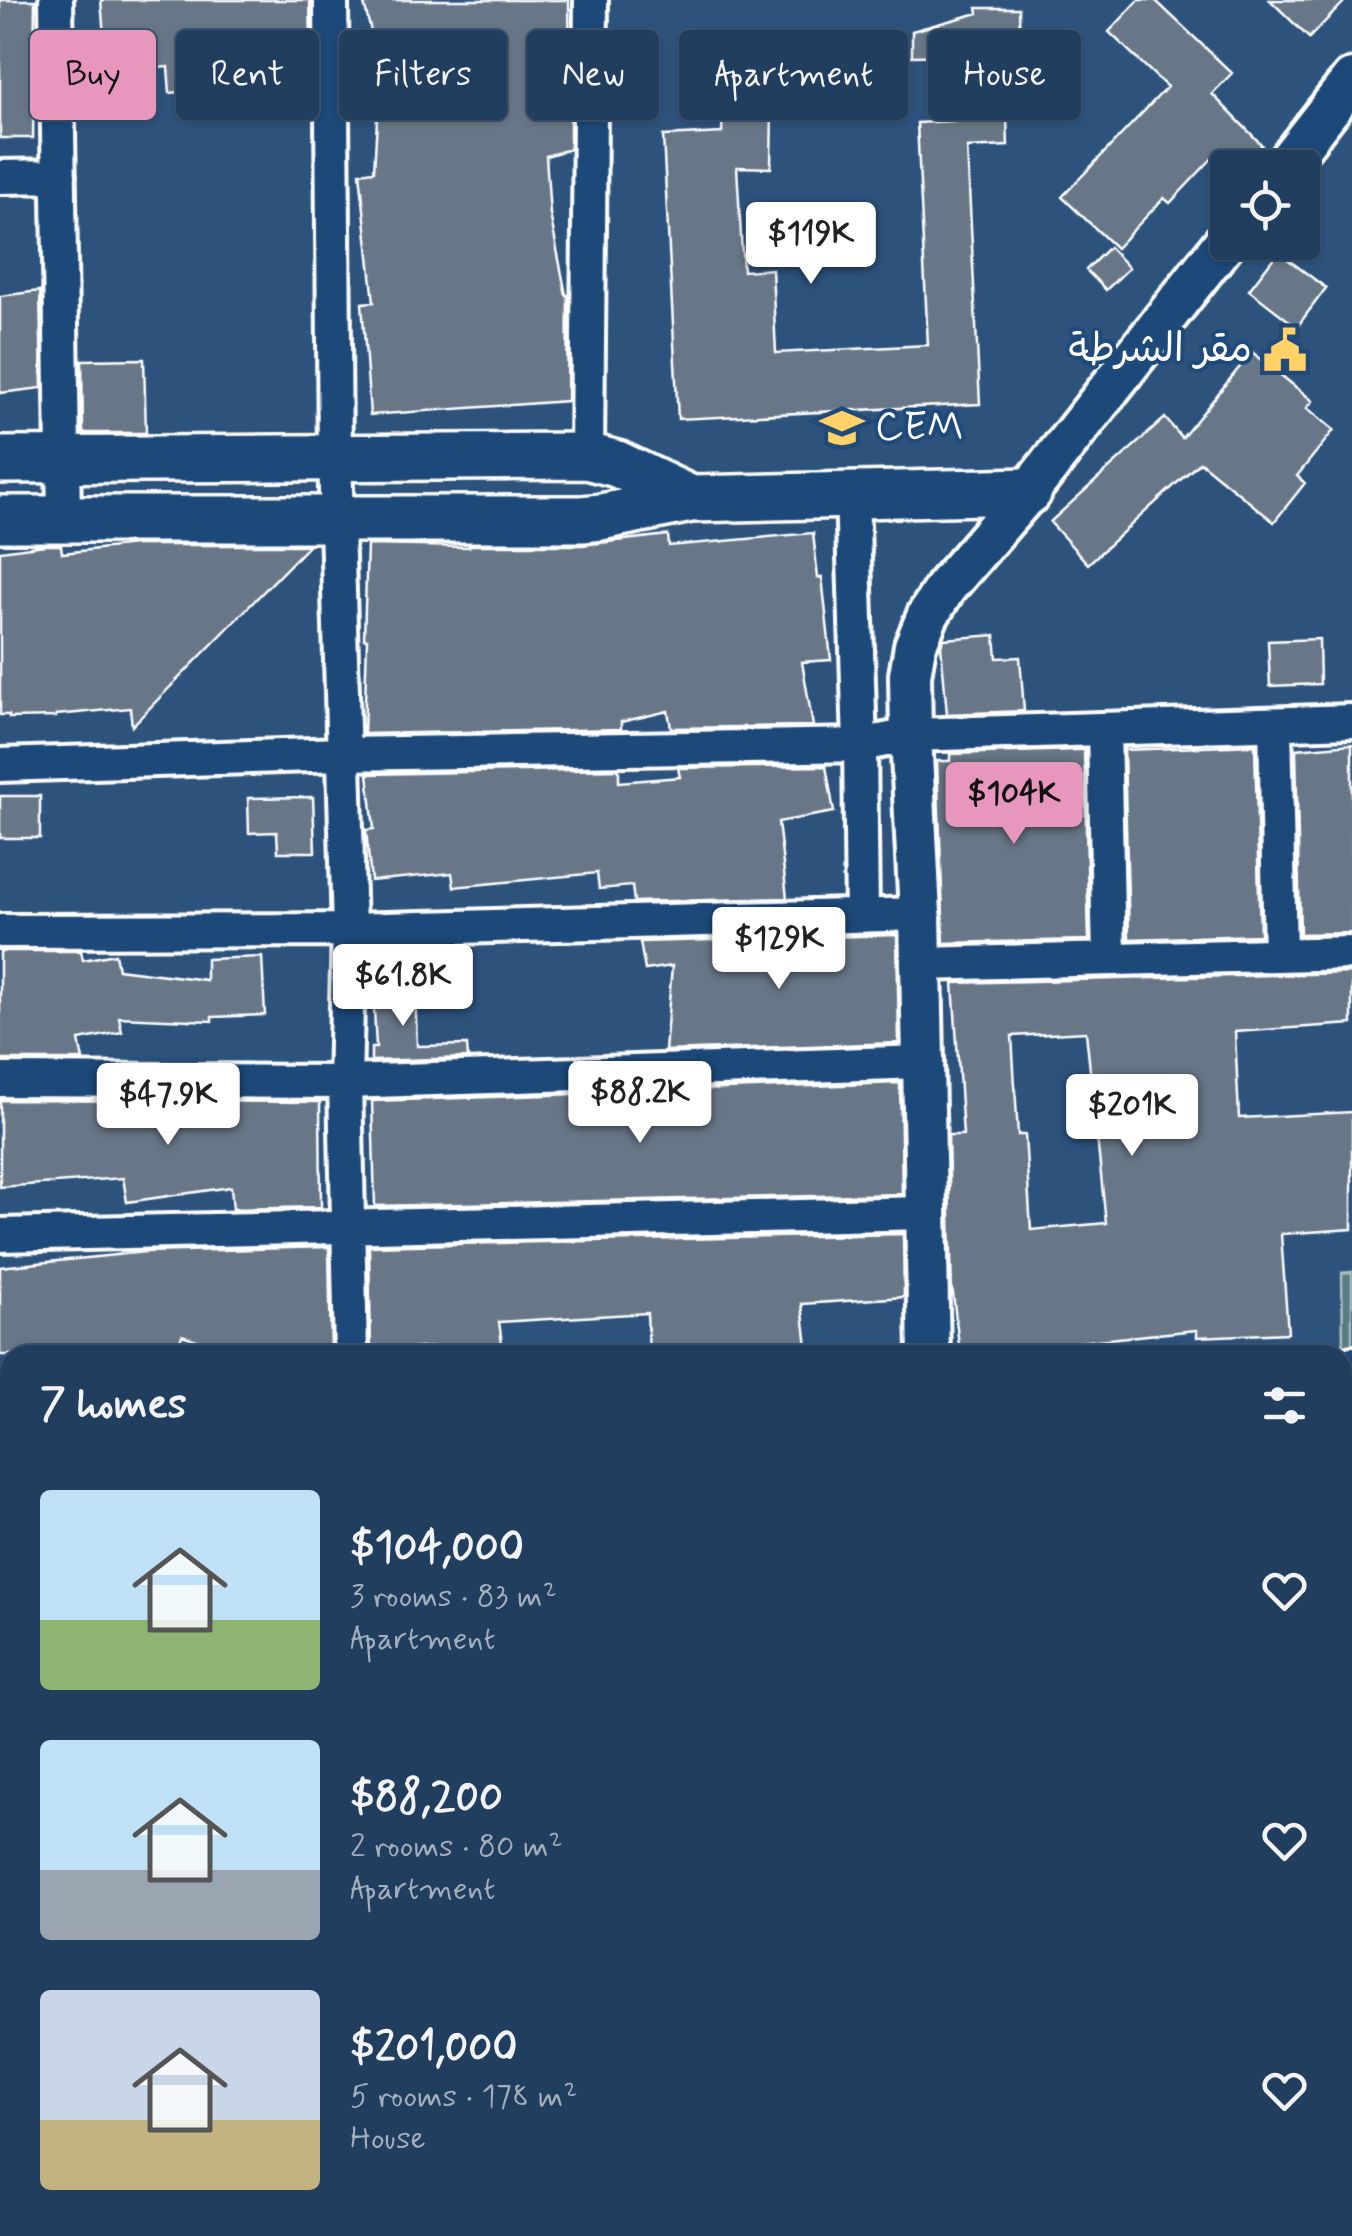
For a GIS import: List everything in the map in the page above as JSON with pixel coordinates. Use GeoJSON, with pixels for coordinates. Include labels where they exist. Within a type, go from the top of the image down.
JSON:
{"type":"FeatureCollection","features":[{"type":"Feature","properties":{"kind":"main road"},"geometry":{"type":"LineString","coordinates":[[0,460],[586,456],[618,464],[691,499]]}},
{"type":"Feature","properties":{"kind":"main road"},"geometry":{"type":"LineString","coordinates":[[0,519],[582,519],[691,499],[1029,491]]}},
{"type":"Feature","properties":{"kind":"street"},"geometry":{"type":"LineString","coordinates":[[56,0],[64,519]]}},
{"type":"Feature","properties":{"kind":"street"},"geometry":{"type":"LineString","coordinates":[[332,0],[336,519],[349,930],[345,1082],[351,1345]]}},
{"type":"Feature","properties":{"kind":"street"},"geometry":{"type":"LineString","coordinates":[[586,456],[592,0]]}},
{"type":"Feature","properties":{"kind":"street"},"geometry":{"type":"LineString","coordinates":[[1297,150],[1352,80]]}},
{"type":"Feature","properties":{"kind":"street"},"geometry":{"type":"LineString","coordinates":[[0,177],[59,176]]}},
{"type":"Feature","properties":{"kind":"street"},"geometry":{"type":"LineString","coordinates":[[929,1345],[920,914],[911,736],[910,675],[915,646],[945,588],[1029,491],[1211,260]]}},
{"type":"Feature","properties":{"kind":"street"},"geometry":{"type":"LineString","coordinates":[[852,494],[862,916]]}},
{"type":"Feature","properties":{"kind":"street"},"geometry":{"type":"LineString","coordinates":[[0,766],[344,754],[860,745],[911,736],[1352,722]]}},
{"type":"Feature","properties":{"kind":"street"},"geometry":{"type":"LineString","coordinates":[[1275,724],[1280,954]]}},
{"type":"Feature","properties":{"kind":"street"},"geometry":{"type":"LineString","coordinates":[[1104,729],[1109,959]]}},
{"type":"Feature","properties":{"kind":"street"},"geometry":{"type":"LineString","coordinates":[[0,931],[349,930],[920,914]]}},
{"type":"Feature","properties":{"kind":"street"},"geometry":{"type":"LineString","coordinates":[[921,964],[1352,953]]}},
{"type":"Feature","properties":{"kind":"street"},"geometry":{"type":"LineString","coordinates":[[0,1080],[345,1082],[922,1062]]}},
{"type":"Feature","properties":{"kind":"street"},"geometry":{"type":"LineString","coordinates":[[0,1235],[924,1213]]}},
{"type":"Feature","properties":{"kind":"green space"},"geometry":{"type":"Polygon","coordinates":[[[1352,1272],[1352,1345],[1343,1345],[1342,1273],[1352,1272]]]}},
{"type":"Feature","properties":{"kind":"building"},"geometry":{"type":"Polygon","coordinates":[[[0,0],[35,0],[35,30],[30,30],[33,138],[0,138],[0,0]]]}},
{"type":"Feature","properties":{"kind":"building"},"geometry":{"type":"Polygon","coordinates":[[[101,0],[310,0],[311,30],[176,30],[176,92],[170,93],[168,67],[156,68],[156,30],[104,30],[101,0]]]}},
{"type":"Feature","properties":{"kind":"building"},"geometry":{"type":"Polygon","coordinates":[[[381,0],[569,0],[569,30],[527,30],[527,120],[570,120],[570,149],[546,156],[550,214],[568,295],[567,401],[370,415],[362,303],[374,302],[360,173],[374,171],[377,120],[507,120],[507,30],[371,30],[364,4],[381,0]]]}},
{"type":"Feature","properties":{"kind":"building"},"geometry":{"type":"Polygon","coordinates":[[[1139,0],[1155,0],[1232,73],[1212,94],[1262,145],[1257,150],[1210,150],[1210,161],[1170,203],[1164,198],[1116,248],[1062,197],[1167,87],[1109,32],[1139,0]]]}},
{"type":"Feature","properties":{"kind":"building"},"geometry":{"type":"Polygon","coordinates":[[[1270,0],[1346,0],[1309,38],[1270,0]]]}},
{"type":"Feature","properties":{"kind":"building"},"geometry":{"type":"Polygon","coordinates":[[[977,8],[1019,8],[1019,30],[928,30],[928,56],[912,56],[912,31],[978,13],[977,8]]]}},
{"type":"Feature","properties":{"kind":"building"},"geometry":{"type":"Polygon","coordinates":[[[722,120],[772,120],[771,168],[737,167],[743,271],[772,269],[776,353],[928,345],[917,123],[1007,120],[1008,146],[967,148],[980,404],[678,419],[663,136],[722,133],[722,120]]]}},
{"type":"Feature","properties":{"kind":"building"},"geometry":{"type":"Polygon","coordinates":[[[1109,247],[1129,268],[1106,290],[1086,270],[1109,247]]]}},
{"type":"Feature","properties":{"kind":"building"},"geometry":{"type":"Polygon","coordinates":[[[1272,260],[1289,260],[1326,288],[1297,327],[1249,290],[1272,260]]]}},
{"type":"Feature","properties":{"kind":"building"},"geometry":{"type":"Polygon","coordinates":[[[40,291],[42,388],[0,393],[0,296],[40,291]]]}},
{"type":"Feature","properties":{"kind":"building"},"geometry":{"type":"Polygon","coordinates":[[[1252,352],[1313,401],[1307,408],[1334,430],[1297,476],[1305,483],[1274,522],[1200,462],[1088,564],[1050,522],[1165,418],[1182,438],[1252,352]]]}},
{"type":"Feature","properties":{"kind":"building"},"geometry":{"type":"Polygon","coordinates":[[[144,359],[146,433],[83,433],[82,360],[144,359]]]}},
{"type":"Feature","properties":{"kind":"building"},"geometry":{"type":"Polygon","coordinates":[[[813,533],[831,660],[802,662],[813,726],[671,728],[668,711],[621,722],[621,729],[364,734],[367,545],[582,545],[668,535],[669,546],[813,533]]]}},
{"type":"Feature","properties":{"kind":"building"},"geometry":{"type":"Polygon","coordinates":[[[61,545],[62,553],[134,545],[309,545],[132,726],[130,708],[56,717],[0,715],[0,551],[61,545]]]}},
{"type":"Feature","properties":{"kind":"building"},"geometry":{"type":"Polygon","coordinates":[[[995,635],[997,658],[1020,657],[1024,711],[947,714],[941,645],[944,639],[995,635]]]}},
{"type":"Feature","properties":{"kind":"building"},"geometry":{"type":"Polygon","coordinates":[[[1319,639],[1320,684],[1270,686],[1268,641],[1319,639]]]}},
{"type":"Feature","properties":{"kind":"building"},"geometry":{"type":"Polygon","coordinates":[[[1352,744],[1352,933],[1300,934],[1296,749],[1352,744]]]}},
{"type":"Feature","properties":{"kind":"building"},"geometry":{"type":"Polygon","coordinates":[[[1255,745],[1260,935],[1129,939],[1124,750],[1255,745]]]}},
{"type":"Feature","properties":{"kind":"building"},"geometry":{"type":"Polygon","coordinates":[[[1084,750],[1089,940],[944,943],[937,761],[950,761],[950,754],[1084,750]]]}},
{"type":"Feature","properties":{"kind":"building"},"geometry":{"type":"Polygon","coordinates":[[[826,766],[834,812],[778,822],[787,898],[634,902],[632,886],[599,889],[597,873],[454,887],[452,873],[371,881],[366,830],[374,829],[368,774],[619,769],[619,782],[680,777],[678,768],[826,766]]]}},
{"type":"Feature","properties":{"kind":"building"},"geometry":{"type":"Polygon","coordinates":[[[0,796],[40,796],[40,838],[0,838],[0,796]]]}},
{"type":"Feature","properties":{"kind":"building"},"geometry":{"type":"Polygon","coordinates":[[[313,797],[315,852],[278,852],[277,832],[249,833],[248,798],[313,797]]]}},
{"type":"Feature","properties":{"kind":"building"},"geometry":{"type":"Polygon","coordinates":[[[897,935],[899,1043],[665,1051],[672,966],[645,970],[640,942],[897,935]]]}},
{"type":"Feature","properties":{"kind":"building"},"geometry":{"type":"Polygon","coordinates":[[[81,951],[83,960],[115,954],[118,969],[206,980],[206,959],[262,957],[265,1015],[212,1017],[212,1021],[119,1017],[122,1032],[79,1040],[83,1060],[0,1060],[0,952],[81,951]]]}},
{"type":"Feature","properties":{"kind":"building"},"geometry":{"type":"Polygon","coordinates":[[[1352,973],[1352,1024],[1235,1032],[1239,1118],[1352,1112],[1352,1229],[1281,1234],[1288,1333],[1197,1337],[1197,1330],[1049,1345],[959,1345],[952,1295],[948,1135],[963,1135],[953,983],[1352,973]],[[1086,1032],[1012,1036],[1018,1135],[1025,1135],[1031,1230],[1106,1223],[1086,1032]]]}},
{"type":"Feature","properties":{"kind":"building"},"geometry":{"type":"Polygon","coordinates":[[[415,987],[417,1046],[467,1045],[468,1058],[371,1061],[371,1048],[376,1048],[373,988],[415,987]]]}},
{"type":"Feature","properties":{"kind":"building"},"geometry":{"type":"Polygon","coordinates":[[[900,1083],[902,1194],[375,1206],[372,1101],[900,1083]]]}},
{"type":"Feature","properties":{"kind":"building"},"geometry":{"type":"Polygon","coordinates":[[[0,1100],[320,1102],[321,1207],[233,1209],[231,1187],[127,1202],[123,1178],[0,1187],[0,1100]]]}},
{"type":"Feature","properties":{"kind":"building"},"geometry":{"type":"Polygon","coordinates":[[[903,1234],[904,1297],[802,1304],[807,1345],[649,1345],[647,1313],[499,1322],[502,1345],[371,1345],[369,1246],[903,1234]]]}},
{"type":"Feature","properties":{"kind":"building"},"geometry":{"type":"Polygon","coordinates":[[[329,1247],[331,1345],[212,1345],[182,1335],[179,1345],[0,1345],[0,1267],[145,1252],[329,1247]]]}},
{"type":"Feature","properties":{"kind":"place","name":"مقر الشرطة"},"geometry":{"type":"Point","coordinates":[1285,350]}},
{"type":"Feature","properties":{"kind":"place","name":"CEM"},"geometry":{"type":"Point","coordinates":[842,428]}}]}
